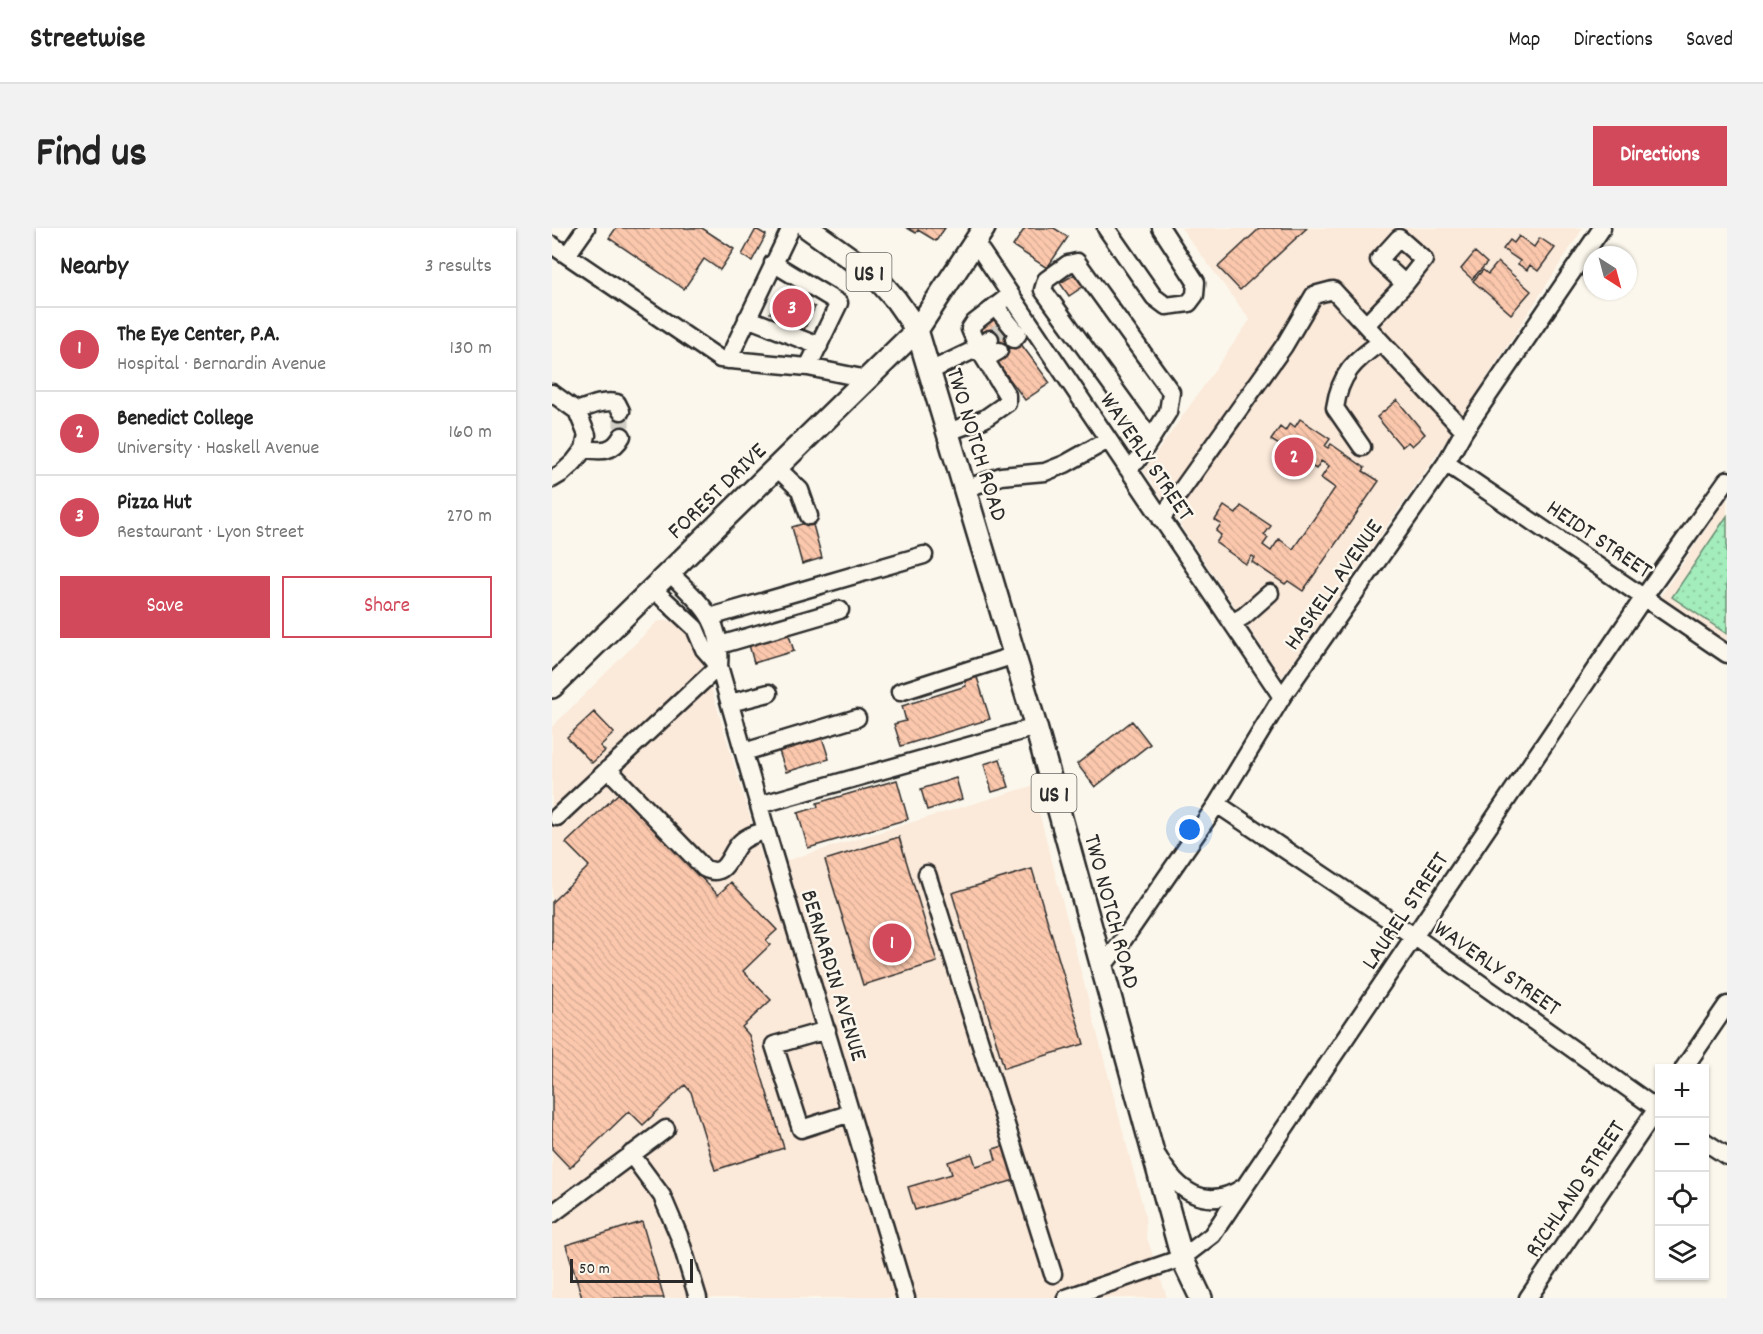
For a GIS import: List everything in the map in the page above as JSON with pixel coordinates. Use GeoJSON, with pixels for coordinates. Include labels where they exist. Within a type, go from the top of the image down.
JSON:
{"type":"FeatureCollection","features":[{"type":"Feature","properties":{"kind":"main road","name":"US 1"},"geometry":{"type":"LineString","coordinates":[[808,228],[875,276],[896,300],[917,330]]}},
{"type":"Feature","properties":{"kind":"main road","name":"FOREST DRIVE"},"geometry":{"type":"LineString","coordinates":[[552,687],[917,330],[979,235]]}},
{"type":"Feature","properties":{"kind":"main road","name":"TWO NOTCH ROAD"},"geometry":{"type":"LineString","coordinates":[[917,330],[1036,727],[1182,1258],[1201,1298]]}},
{"type":"Feature","properties":{"kind":"street"},"geometry":{"type":"LineString","coordinates":[[567,255],[586,228]]}},
{"type":"Feature","properties":{"kind":"street"},"geometry":{"type":"LineString","coordinates":[[724,359],[747,318],[791,228]]}},
{"type":"Feature","properties":{"kind":"street"},"geometry":{"type":"LineString","coordinates":[[1106,228],[1154,297],[1166,306],[1189,303],[1195,295],[1196,282],[1161,228]]}},
{"type":"Feature","properties":{"kind":"street","name":"HASKELL AVENUE"},"geometry":{"type":"LineString","coordinates":[[1101,967],[1121,943],[1216,804],[1282,697],[1446,463],[1464,431],[1602,228]]}},
{"type":"Feature","properties":{"kind":"street"},"geometry":{"type":"LineString","coordinates":[[1365,325],[1405,284],[1424,260],[1402,233],[1379,260],[1405,284]]}},
{"type":"Feature","properties":{"kind":"street","name":"WAVERLY STREET"},"geometry":{"type":"LineString","coordinates":[[979,235],[1010,294],[1016,329],[1108,440],[1282,697]]}},
{"type":"Feature","properties":{"kind":"street"},"geometry":{"type":"LineString","coordinates":[[552,245],[724,359],[808,367],[867,379]]}},
{"type":"Feature","properties":{"kind":"street"},"geometry":{"type":"LineString","coordinates":[[1127,468],[1137,461],[1151,439],[1168,412],[1171,392],[1077,262],[1068,264],[1046,280],[1043,290],[1151,439]]}},
{"type":"Feature","properties":{"kind":"street"},"geometry":{"type":"LineString","coordinates":[[773,263],[839,303],[808,367]]}},
{"type":"Feature","properties":{"kind":"street"},"geometry":{"type":"LineString","coordinates":[[1161,519],[1284,346],[1314,295],[1334,290],[1464,431]]}},
{"type":"Feature","properties":{"kind":"street"},"geometry":{"type":"LineString","coordinates":[[948,432],[984,419],[1007,403],[1007,395],[988,349],[970,329],[974,323],[1010,294]]}},
{"type":"Feature","properties":{"kind":"street"},"geometry":{"type":"LineString","coordinates":[[995,306],[1016,329]]}},
{"type":"Feature","properties":{"kind":"street"},"geometry":{"type":"LineString","coordinates":[[747,318],[819,346]]}},
{"type":"Feature","properties":{"kind":"street"},"geometry":{"type":"LineString","coordinates":[[1362,447],[1335,408],[1337,392],[1345,374],[1361,357],[1381,342]]}},
{"type":"Feature","properties":{"kind":"street"},"geometry":{"type":"LineString","coordinates":[[930,371],[988,349]]}},
{"type":"Feature","properties":{"kind":"street"},"geometry":{"type":"LineString","coordinates":[[552,393],[577,411],[587,435],[584,449],[562,473],[552,479]]}},
{"type":"Feature","properties":{"kind":"street"},"geometry":{"type":"LineString","coordinates":[[577,411],[600,402],[617,403],[621,411]]}},
{"type":"Feature","properties":{"kind":"street"},"geometry":{"type":"LineString","coordinates":[[584,449],[606,451],[618,444],[622,436]]}},
{"type":"Feature","properties":{"kind":"street"},"geometry":{"type":"LineString","coordinates":[[965,489],[1001,476],[1045,472],[1065,464],[1108,440]]}},
{"type":"Feature","properties":{"kind":"street","name":"HEIDT STREET"},"geometry":{"type":"LineString","coordinates":[[1446,463],[1727,654]]}},
{"type":"Feature","properties":{"kind":"street"},"geometry":{"type":"LineString","coordinates":[[776,467],[800,490],[809,516]]}},
{"type":"Feature","properties":{"kind":"street","name":"LAUREL STREET"},"geometry":{"type":"LineString","coordinates":[[1066,1298],[1182,1258],[1212,1235],[1644,597],[1727,480]]}},
{"type":"Feature","properties":{"kind":"street"},"geometry":{"type":"LineString","coordinates":[[710,617],[924,555]]}},
{"type":"Feature","properties":{"kind":"street","name":"BERNARDIN AVENUE"},"geometry":{"type":"LineString","coordinates":[[669,572],[705,608],[720,645],[719,666],[906,1298]]}},
{"type":"Feature","properties":{"kind":"street","name":"BERNARDIN AVENUE"},"geometry":{"type":"LineString","coordinates":[[652,588],[695,628],[704,649],[719,666]]}},
{"type":"Feature","properties":{"kind":"street"},"geometry":{"type":"LineString","coordinates":[[1232,623],[1244,616],[1270,593]]}},
{"type":"Feature","properties":{"kind":"street"},"geometry":{"type":"LineString","coordinates":[[720,645],[840,610]]}},
{"type":"Feature","properties":{"kind":"street"},"geometry":{"type":"LineString","coordinates":[[900,692],[1015,655]]}},
{"type":"Feature","properties":{"kind":"street"},"geometry":{"type":"LineString","coordinates":[[557,817],[719,666]]}},
{"type":"Feature","properties":{"kind":"street"},"geometry":{"type":"LineString","coordinates":[[730,704],[769,693]]}},
{"type":"Feature","properties":{"kind":"street"},"geometry":{"type":"LineString","coordinates":[[744,752],[857,718]]}},
{"type":"Feature","properties":{"kind":"street"},"geometry":{"type":"LineString","coordinates":[[759,805],[1036,727]]}},
{"type":"Feature","properties":{"kind":"street"},"geometry":{"type":"LineString","coordinates":[[608,769],[704,868],[711,872],[727,864],[741,841],[766,830]]}},
{"type":"Feature","properties":{"kind":"street","name":"WAVERLY STREET"},"geometry":{"type":"LineString","coordinates":[[1216,804],[1414,937],[1655,1106]]}},
{"type":"Feature","properties":{"kind":"street"},"geometry":{"type":"LineString","coordinates":[[927,874],[963,982],[1053,1274]]}},
{"type":"Feature","properties":{"kind":"street"},"geometry":{"type":"LineString","coordinates":[[1687,1064],[1727,1005]]}},
{"type":"Feature","properties":{"kind":"street"},"geometry":{"type":"LineString","coordinates":[[827,1030],[774,1045],[801,1129],[851,1113]]}},
{"type":"Feature","properties":{"kind":"street","name":"RICHLAND STREET"},"geometry":{"type":"LineString","coordinates":[[1528,1298],[1655,1112]]}},
{"type":"Feature","properties":{"kind":"street"},"geometry":{"type":"LineString","coordinates":[[552,1214],[666,1129]]}},
{"type":"Feature","properties":{"kind":"street"},"geometry":{"type":"LineString","coordinates":[[1150,1143],[1171,1178],[1180,1187],[1192,1193],[1212,1198],[1224,1197],[1232,1195],[1245,1186]]}},
{"type":"Feature","properties":{"kind":"street"},"geometry":{"type":"LineString","coordinates":[[1709,1144],[1727,1156]]}},
{"type":"Feature","properties":{"kind":"street"},"geometry":{"type":"LineString","coordinates":[[631,1154],[662,1196],[679,1236],[698,1298]]}},
{"type":"Feature","properties":{"kind":"shaded area"},"geometry":{"type":"Polygon","coordinates":[[[1181,228],[1583,228],[1444,444],[1282,677],[1144,471],[1250,320],[1181,228]]]}},
{"type":"Feature","properties":{"kind":"shaded area"},"geometry":{"type":"Polygon","coordinates":[[[1727,498],[1727,642],[1660,597],[1727,498]]]}},
{"type":"Feature","properties":{"kind":"shaded area"},"geometry":{"type":"Polygon","coordinates":[[[668,620],[679,625],[697,641],[765,867],[1032,786],[1145,1215],[1146,1235],[1167,1298],[552,1298],[552,727],[657,622],[668,620]]]}},
{"type":"Feature","properties":{"kind":"green space"},"geometry":{"type":"Polygon","coordinates":[[[1727,516],[1727,634],[1672,597],[1727,516]]]}},
{"type":"Feature","properties":{"kind":"building"},"geometry":{"type":"Polygon","coordinates":[[[616,228],[702,228],[734,249],[720,270],[704,259],[684,289],[609,238],[616,228]]]}},
{"type":"Feature","properties":{"kind":"building"},"geometry":{"type":"Polygon","coordinates":[[[907,228],[945,228],[936,241],[918,230],[916,233],[907,228]]]}},
{"type":"Feature","properties":{"kind":"building"},"geometry":{"type":"Polygon","coordinates":[[[1025,228],[1054,228],[1068,237],[1047,268],[1013,246],[1025,228]]]}},
{"type":"Feature","properties":{"kind":"building"},"geometry":{"type":"Polygon","coordinates":[[[1260,228],[1307,228],[1240,290],[1218,267],[1260,228]]]}},
{"type":"Feature","properties":{"kind":"building"},"geometry":{"type":"Polygon","coordinates":[[[756,229],[766,235],[752,261],[742,255],[756,229]]]}},
{"type":"Feature","properties":{"kind":"building"},"geometry":{"type":"Polygon","coordinates":[[[1519,236],[1534,247],[1540,238],[1555,248],[1538,271],[1530,265],[1527,270],[1518,264],[1520,261],[1503,249],[1510,240],[1514,243],[1519,236]]]}},
{"type":"Feature","properties":{"kind":"building"},"geometry":{"type":"Polygon","coordinates":[[[1475,252],[1487,263],[1472,279],[1461,269],[1475,252]]]}},
{"type":"Feature","properties":{"kind":"building"},"geometry":{"type":"Polygon","coordinates":[[[1498,262],[1531,291],[1511,314],[1473,281],[1483,270],[1488,274],[1498,262]]]}},
{"type":"Feature","properties":{"kind":"building"},"geometry":{"type":"Polygon","coordinates":[[[1077,273],[1084,286],[1069,296],[1060,283],[1077,273]]]}},
{"type":"Feature","properties":{"kind":"building"},"geometry":{"type":"Polygon","coordinates":[[[781,290],[815,307],[804,330],[770,313],[781,290]]]}},
{"type":"Feature","properties":{"kind":"building"},"geometry":{"type":"Polygon","coordinates":[[[994,316],[1016,341],[1001,352],[979,327],[994,316]]]}},
{"type":"Feature","properties":{"kind":"building"},"geometry":{"type":"Polygon","coordinates":[[[1018,340],[1050,383],[1025,400],[994,358],[1018,340]]]}},
{"type":"Feature","properties":{"kind":"building"},"geometry":{"type":"Polygon","coordinates":[[[1397,400],[1425,434],[1412,446],[1408,442],[1402,447],[1377,417],[1397,400]]]}},
{"type":"Feature","properties":{"kind":"building"},"geometry":{"type":"Polygon","coordinates":[[[1300,419],[1330,439],[1325,446],[1328,448],[1331,444],[1365,468],[1363,471],[1379,481],[1303,591],[1288,581],[1285,584],[1252,562],[1255,558],[1252,556],[1246,564],[1216,543],[1221,535],[1216,531],[1221,524],[1215,520],[1224,506],[1236,514],[1241,506],[1271,526],[1264,535],[1268,538],[1263,545],[1271,551],[1279,539],[1293,549],[1335,488],[1321,478],[1329,466],[1321,461],[1316,469],[1311,466],[1305,475],[1275,455],[1281,446],[1271,440],[1280,427],[1285,431],[1290,423],[1295,427],[1300,419]]]}},
{"type":"Feature","properties":{"kind":"building"},"geometry":{"type":"Polygon","coordinates":[[[812,521],[822,558],[802,564],[792,527],[812,521]]]}},
{"type":"Feature","properties":{"kind":"building"},"geometry":{"type":"Polygon","coordinates":[[[787,629],[794,651],[754,663],[748,641],[787,629]]]}},
{"type":"Feature","properties":{"kind":"building"},"geometry":{"type":"Polygon","coordinates":[[[976,674],[990,719],[901,746],[894,724],[906,721],[902,706],[966,686],[964,678],[976,674]]]}},
{"type":"Feature","properties":{"kind":"building"},"geometry":{"type":"Polygon","coordinates":[[[594,712],[614,733],[600,746],[605,751],[592,763],[567,737],[594,712]]]}},
{"type":"Feature","properties":{"kind":"building"},"geometry":{"type":"Polygon","coordinates":[[[1132,721],[1150,744],[1095,787],[1077,764],[1132,721]]]}},
{"type":"Feature","properties":{"kind":"building"},"geometry":{"type":"Polygon","coordinates":[[[821,734],[829,759],[786,772],[778,748],[821,734]]]}},
{"type":"Feature","properties":{"kind":"building"},"geometry":{"type":"Polygon","coordinates":[[[1000,759],[1009,787],[992,792],[984,764],[1000,759]]]}},
{"type":"Feature","properties":{"kind":"building"},"geometry":{"type":"Polygon","coordinates":[[[956,778],[962,799],[927,810],[921,789],[956,778]]]}},
{"type":"Feature","properties":{"kind":"building"},"geometry":{"type":"Polygon","coordinates":[[[897,780],[908,819],[808,848],[798,813],[818,807],[817,803],[897,780]]]}},
{"type":"Feature","properties":{"kind":"building"},"geometry":{"type":"Polygon","coordinates":[[[619,793],[718,895],[731,882],[777,930],[766,940],[770,945],[743,971],[771,1000],[742,1027],[749,1035],[784,1148],[715,1170],[691,1092],[685,1085],[643,1125],[629,1111],[570,1168],[552,1149],[552,902],[589,866],[566,843],[619,793]]]}},
{"type":"Feature","properties":{"kind":"building"},"geometry":{"type":"Polygon","coordinates":[[[899,837],[937,962],[863,985],[825,860],[899,837]]]}},
{"type":"Feature","properties":{"kind":"building"},"geometry":{"type":"Polygon","coordinates":[[[1032,869],[1084,1044],[1004,1068],[952,893],[1032,869]]]}},
{"type":"Feature","properties":{"kind":"building"},"geometry":{"type":"Polygon","coordinates":[[[1007,1145],[1018,1179],[915,1210],[908,1187],[952,1174],[948,1162],[972,1154],[976,1166],[996,1160],[993,1149],[1007,1145]]]}},
{"type":"Feature","properties":{"kind":"building"},"geometry":{"type":"Polygon","coordinates":[[[642,1222],[664,1298],[582,1298],[566,1245],[642,1222]]]}},
{"type":"Feature","properties":{"kind":"tunnel"},"geometry":{"type":"LineString","coordinates":[[990,339],[1004,327]]}},
{"type":"Feature","properties":{"kind":"tunnel"},"geometry":{"type":"LineString","coordinates":[[621,411],[622,436]]}},
{"type":"Feature","properties":{"kind":"place","name":"Pizza Hut"},"geometry":{"type":"Point","coordinates":[792,308]}},
{"type":"Feature","properties":{"kind":"place","name":"Benedict College"},"geometry":{"type":"Point","coordinates":[1294,457]}},
{"type":"Feature","properties":{"kind":"place","name":"The Eye Center, P.A."},"geometry":{"type":"Point","coordinates":[892,943]}}]}
